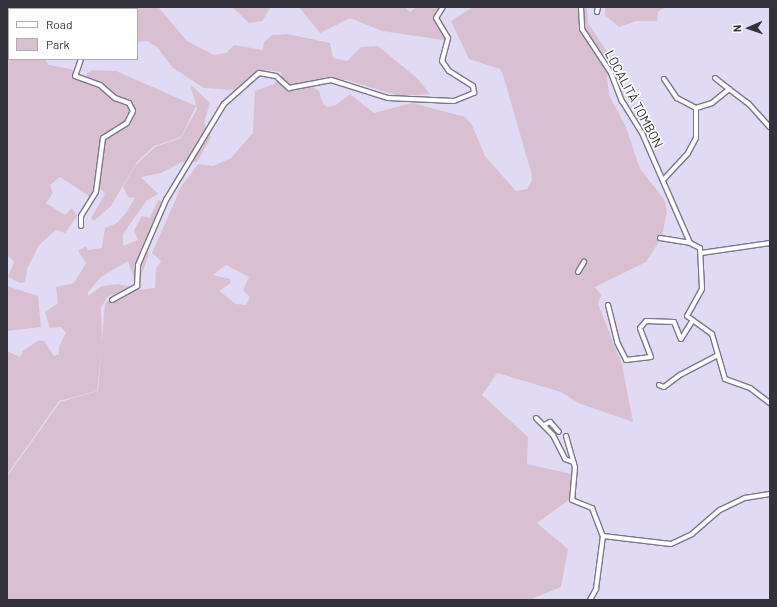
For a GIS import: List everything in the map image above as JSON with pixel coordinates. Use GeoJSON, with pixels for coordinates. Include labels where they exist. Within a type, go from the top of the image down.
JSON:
{"type":"FeatureCollection","features":[{"type":"Feature","properties":{"kind":"street"},"geometry":{"type":"LineString","coordinates":[[112,300],[137,286],[138,265],[162,210],[224,104],[260,72],[276,76],[289,88],[331,80],[388,98],[454,101],[474,93],[473,86],[449,71],[441,59],[448,38],[436,18],[443,7]]}},
{"type":"Feature","properties":{"kind":"street","name":"LOCALITÀ TOMBON"},"geometry":{"type":"LineString","coordinates":[[581,7],[582,28],[612,73],[622,101],[664,179],[669,199],[690,243]]}},
{"type":"Feature","properties":{"kind":"street"},"geometry":{"type":"LineString","coordinates":[[597,12],[598,7]]}},
{"type":"Feature","properties":{"kind":"street"},"geometry":{"type":"LineString","coordinates":[[81,60],[75,76],[100,85],[115,98],[129,103],[132,111],[127,122],[103,138],[96,192],[81,216],[82,226]]}},
{"type":"Feature","properties":{"kind":"street"},"geometry":{"type":"LineString","coordinates":[[715,78],[749,104],[770,127]]}},
{"type":"Feature","properties":{"kind":"street"},"geometry":{"type":"LineString","coordinates":[[664,79],[677,98],[696,108],[712,103],[729,90]]}},
{"type":"Feature","properties":{"kind":"street"},"geometry":{"type":"LineString","coordinates":[[664,179],[685,156],[696,138],[696,108]]}},
{"type":"Feature","properties":{"kind":"street"},"geometry":{"type":"LineString","coordinates":[[660,238],[690,243],[698,246],[701,253],[702,289],[687,313],[692,320],[712,334],[725,379],[750,388],[770,403]]}},
{"type":"Feature","properties":{"kind":"street"},"geometry":{"type":"LineString","coordinates":[[701,253],[770,243]]}},
{"type":"Feature","properties":{"kind":"street"},"geometry":{"type":"LineString","coordinates":[[578,272],[584,262]]}},
{"type":"Feature","properties":{"kind":"street"},"geometry":{"type":"LineString","coordinates":[[608,305],[619,349],[628,360],[652,357],[640,328],[646,321],[674,322],[681,339],[692,320]]}},
{"type":"Feature","properties":{"kind":"street"},"geometry":{"type":"LineString","coordinates":[[659,386],[664,387],[680,375],[718,355]]}},
{"type":"Feature","properties":{"kind":"street"},"geometry":{"type":"LineString","coordinates":[[536,418],[556,440],[565,459],[573,462]]}},
{"type":"Feature","properties":{"kind":"street"},"geometry":{"type":"LineString","coordinates":[[544,426],[550,422],[559,432]]}},
{"type":"Feature","properties":{"kind":"street"},"geometry":{"type":"LineString","coordinates":[[566,436],[573,462],[572,500],[592,508],[603,536],[596,589],[590,600]]}},
{"type":"Feature","properties":{"kind":"street"},"geometry":{"type":"LineString","coordinates":[[603,536],[671,544],[692,534],[720,510],[745,498],[770,494]]}},
{"type":"Feature","properties":{"kind":"green space"},"geometry":{"type":"Polygon","coordinates":[[[7,7],[111,7],[8,8],[8,60],[46,60],[49,65],[71,69],[85,83],[87,73],[93,70],[116,71],[196,106],[181,137],[154,146],[137,162],[111,206],[94,221],[91,218],[105,194],[102,190],[96,187],[92,198],[60,177],[50,185],[53,193],[46,203],[65,215],[72,208],[77,216],[65,233],[56,230],[39,245],[27,269],[25,282],[20,283],[8,277],[14,262],[7,254],[7,7]]]}},
{"type":"Feature","properties":{"kind":"green space"},"geometry":{"type":"Polygon","coordinates":[[[114,7],[158,7],[187,41],[214,55],[226,53],[234,45],[263,50],[264,42],[272,35],[288,34],[330,43],[333,58],[347,61],[361,47],[378,46],[418,79],[430,94],[399,96],[347,80],[326,79],[309,85],[319,91],[323,104],[328,107],[336,105],[350,94],[374,113],[412,103],[465,117],[472,125],[485,156],[516,191],[527,189],[532,181],[531,172],[503,75],[500,69],[469,59],[451,21],[473,7],[587,7],[588,23],[615,64],[607,77],[609,95],[626,127],[640,169],[664,199],[667,211],[662,237],[646,262],[595,287],[601,295],[598,304],[622,365],[633,422],[578,403],[561,392],[497,373],[482,395],[528,437],[527,464],[572,474],[570,499],[537,523],[568,549],[561,587],[529,600],[7,600],[7,477],[60,402],[98,391],[105,303],[117,292],[155,288],[156,269],[161,261],[152,253],[181,187],[198,164],[213,166],[231,158],[253,133],[255,91],[274,84],[282,75],[281,72],[268,70],[236,90],[204,88],[173,68],[157,47],[147,41],[138,42],[138,8],[114,7]],[[226,265],[213,275],[230,279],[231,283],[219,291],[236,304],[246,305],[250,297],[243,290],[249,277],[226,265]]]}},
{"type":"Feature","properties":{"kind":"green space"},"geometry":{"type":"Polygon","coordinates":[[[232,7],[271,7],[262,21],[249,23],[232,7]]]}},
{"type":"Feature","properties":{"kind":"green space"},"geometry":{"type":"Polygon","coordinates":[[[299,7],[405,7],[410,12],[417,7],[441,7],[440,20],[451,37],[450,41],[382,31],[350,18],[320,33],[299,7]]]}},
{"type":"Feature","properties":{"kind":"green space"},"geometry":{"type":"Polygon","coordinates":[[[605,7],[666,7],[658,12],[657,21],[636,21],[619,27],[605,15],[605,7]]]}},
{"type":"Feature","properties":{"kind":"green space"},"geometry":{"type":"Polygon","coordinates":[[[190,84],[210,103],[204,123],[211,137],[197,162],[182,162],[161,173],[141,177],[158,194],[147,200],[123,234],[123,246],[138,240],[134,230],[142,216],[150,218],[158,200],[163,202],[146,250],[149,254],[140,279],[134,278],[128,261],[101,277],[88,292],[88,296],[102,286],[118,284],[131,287],[107,297],[101,308],[102,344],[97,391],[59,401],[7,475],[7,351],[20,357],[23,351],[39,340],[44,341],[54,356],[59,354],[59,346],[66,333],[61,327],[50,328],[45,312],[58,303],[56,287],[74,283],[86,263],[78,251],[86,246],[88,250],[102,248],[105,228],[117,223],[126,213],[135,198],[128,197],[123,187],[135,166],[155,147],[181,138],[197,109],[190,84]]]}},
{"type":"Feature","properties":{"kind":"green space"},"geometry":{"type":"Polygon","coordinates":[[[7,286],[38,296],[41,327],[7,331],[7,286]]]}}]}
